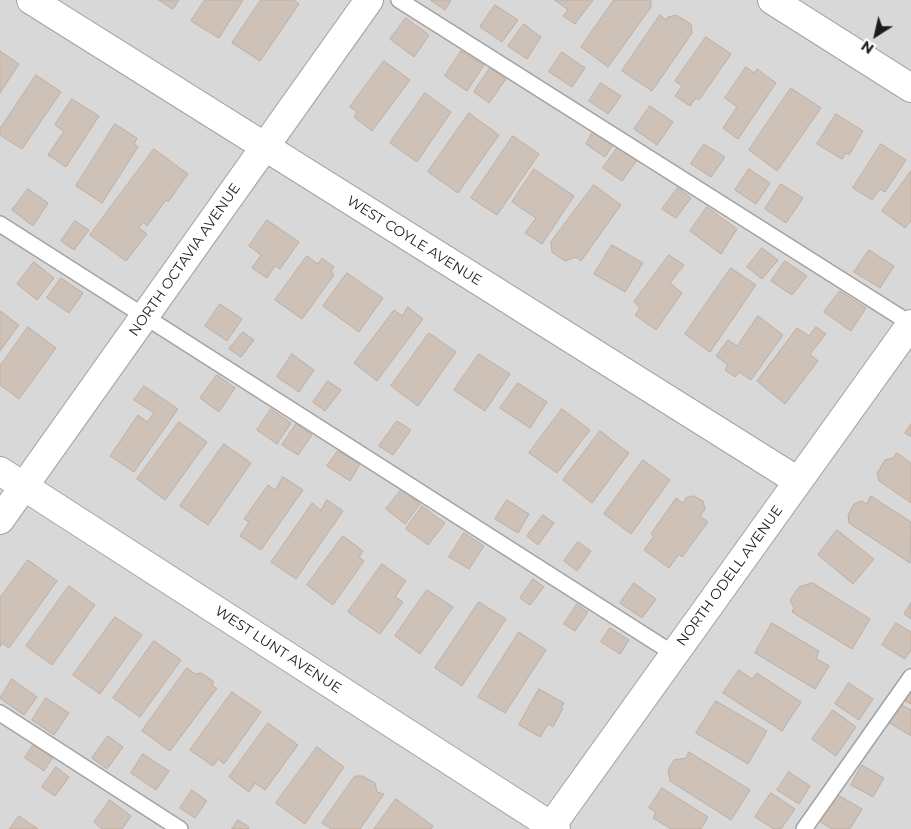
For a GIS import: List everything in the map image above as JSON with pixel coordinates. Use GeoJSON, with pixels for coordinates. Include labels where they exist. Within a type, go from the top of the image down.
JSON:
{"type":"FeatureCollection","features":[{"type":"Feature","properties":{"kind":"street","name":"WEST COYLE AVENUE"},"geometry":{"type":"LineString","coordinates":[[31,0],[798,481]]}},
{"type":"Feature","properties":{"kind":"street","name":"NORTH OCTAVIA AVENUE"},"geometry":{"type":"LineString","coordinates":[[0,520],[369,0]]}},
{"type":"Feature","properties":{"kind":"street"},"geometry":{"type":"LineString","coordinates":[[772,0],[911,88]]}},
{"type":"Feature","properties":{"kind":"street","name":"NORTH ODELL AVENUE"},"geometry":{"type":"LineString","coordinates":[[552,828],[674,654],[911,324]]}},
{"type":"Feature","properties":{"kind":"street","name":"WEST LUNT AVENUE"},"geometry":{"type":"LineString","coordinates":[[0,471],[552,828]]}},
{"type":"Feature","properties":{"kind":"lane"},"geometry":{"type":"LineString","coordinates":[[399,0],[911,324]]}},
{"type":"Feature","properties":{"kind":"lane"},"geometry":{"type":"LineString","coordinates":[[0,224],[674,654]]}},
{"type":"Feature","properties":{"kind":"lane"},"geometry":{"type":"LineString","coordinates":[[804,829],[911,677]]}},
{"type":"Feature","properties":{"kind":"lane"},"geometry":{"type":"LineString","coordinates":[[0,713],[180,829]]}},
{"type":"Feature","properties":{"kind":"shaded area"},"geometry":{"type":"Polygon","coordinates":[[[0,0],[911,0],[911,829],[0,829],[0,0]]]}},
{"type":"Feature","properties":{"kind":"building"},"geometry":{"type":"Polygon","coordinates":[[[159,0],[179,0],[173,9],[159,0]]]}},
{"type":"Feature","properties":{"kind":"building"},"geometry":{"type":"Polygon","coordinates":[[[205,0],[243,0],[219,38],[191,21],[205,0]]]}},
{"type":"Feature","properties":{"kind":"building"},"geometry":{"type":"Polygon","coordinates":[[[261,0],[294,0],[299,4],[260,61],[232,43],[261,0]]]}},
{"type":"Feature","properties":{"kind":"building"},"geometry":{"type":"Polygon","coordinates":[[[431,0],[451,0],[445,10],[431,0]]]}},
{"type":"Feature","properties":{"kind":"building"},"geometry":{"type":"Polygon","coordinates":[[[555,0],[593,0],[575,24],[563,16],[568,10],[555,0]]]}},
{"type":"Feature","properties":{"kind":"building"},"geometry":{"type":"Polygon","coordinates":[[[614,0],[651,0],[651,7],[608,67],[581,47],[614,0]]]}},
{"type":"Feature","properties":{"kind":"building"},"geometry":{"type":"Polygon","coordinates":[[[495,5],[518,20],[502,42],[480,27],[495,5]]]}},
{"type":"Feature","properties":{"kind":"building"},"geometry":{"type":"Polygon","coordinates":[[[660,15],[666,20],[668,17],[676,15],[691,24],[692,33],[652,91],[622,71],[660,15]]]}},
{"type":"Feature","properties":{"kind":"building"},"geometry":{"type":"Polygon","coordinates":[[[406,18],[429,35],[414,57],[390,39],[406,18]]]}},
{"type":"Feature","properties":{"kind":"building"},"geometry":{"type":"Polygon","coordinates":[[[524,24],[541,37],[527,59],[508,46],[524,24]]]}},
{"type":"Feature","properties":{"kind":"building"},"geometry":{"type":"Polygon","coordinates":[[[706,37],[731,54],[699,100],[696,98],[690,106],[675,96],[682,86],[675,81],[706,37]]]}},
{"type":"Feature","properties":{"kind":"building"},"geometry":{"type":"Polygon","coordinates":[[[0,51],[19,64],[0,93],[0,51]]]}},
{"type":"Feature","properties":{"kind":"building"},"geometry":{"type":"Polygon","coordinates":[[[461,51],[484,65],[467,91],[445,76],[461,51]]]}},
{"type":"Feature","properties":{"kind":"building"},"geometry":{"type":"Polygon","coordinates":[[[562,52],[585,68],[572,87],[549,72],[562,52]]]}},
{"type":"Feature","properties":{"kind":"building"},"geometry":{"type":"Polygon","coordinates":[[[384,61],[410,80],[372,131],[354,117],[357,112],[350,107],[384,61]]]}},
{"type":"Feature","properties":{"kind":"building"},"geometry":{"type":"Polygon","coordinates":[[[746,67],[754,73],[757,69],[776,83],[738,139],[723,128],[737,107],[725,98],[746,67]]]}},
{"type":"Feature","properties":{"kind":"building"},"geometry":{"type":"Polygon","coordinates":[[[490,68],[506,79],[489,103],[474,92],[490,68]]]}},
{"type":"Feature","properties":{"kind":"building"},"geometry":{"type":"Polygon","coordinates":[[[36,75],[61,92],[22,149],[0,135],[0,129],[36,75]]]}},
{"type":"Feature","properties":{"kind":"building"},"geometry":{"type":"Polygon","coordinates":[[[601,83],[621,96],[608,114],[589,101],[601,83]]]}},
{"type":"Feature","properties":{"kind":"building"},"geometry":{"type":"Polygon","coordinates":[[[791,88],[821,108],[777,171],[749,150],[791,88]]]}},
{"type":"Feature","properties":{"kind":"building"},"geometry":{"type":"Polygon","coordinates":[[[425,93],[451,112],[417,162],[390,143],[425,93]]]}},
{"type":"Feature","properties":{"kind":"building"},"geometry":{"type":"Polygon","coordinates":[[[72,99],[99,116],[66,167],[48,155],[64,131],[55,125],[72,99]]]}},
{"type":"Feature","properties":{"kind":"building"},"geometry":{"type":"Polygon","coordinates":[[[650,106],[673,122],[657,145],[634,129],[650,106]]]}},
{"type":"Feature","properties":{"kind":"building"},"geometry":{"type":"Polygon","coordinates":[[[469,113],[499,135],[458,193],[428,172],[469,113]]]}},
{"type":"Feature","properties":{"kind":"building"},"geometry":{"type":"Polygon","coordinates":[[[836,114],[863,131],[849,155],[846,153],[842,159],[817,144],[836,114]]]}},
{"type":"Feature","properties":{"kind":"building"},"geometry":{"type":"Polygon","coordinates":[[[115,124],[137,138],[134,144],[138,147],[102,203],[76,186],[115,124]]]}},
{"type":"Feature","properties":{"kind":"building"},"geometry":{"type":"Polygon","coordinates":[[[593,132],[613,145],[605,157],[586,144],[593,132]]]}},
{"type":"Feature","properties":{"kind":"building"},"geometry":{"type":"Polygon","coordinates":[[[513,136],[539,154],[497,215],[471,198],[513,136]]]}},
{"type":"Feature","properties":{"kind":"building"},"geometry":{"type":"Polygon","coordinates":[[[704,144],[725,157],[711,177],[691,164],[704,144]]]}},
{"type":"Feature","properties":{"kind":"building"},"geometry":{"type":"Polygon","coordinates":[[[881,144],[906,160],[885,192],[880,189],[872,200],[853,188],[881,144]]]}},
{"type":"Feature","properties":{"kind":"building"},"geometry":{"type":"Polygon","coordinates":[[[618,147],[637,160],[622,181],[603,168],[618,147]]]}},
{"type":"Feature","properties":{"kind":"building"},"geometry":{"type":"Polygon","coordinates":[[[154,149],[188,174],[168,202],[166,200],[147,226],[143,222],[139,228],[147,234],[126,261],[90,235],[154,149]]]}},
{"type":"Feature","properties":{"kind":"building"},"geometry":{"type":"Polygon","coordinates":[[[534,169],[574,196],[542,244],[525,233],[536,218],[512,202],[534,169]]]}},
{"type":"Feature","properties":{"kind":"building"},"geometry":{"type":"Polygon","coordinates":[[[749,169],[770,183],[756,204],[735,190],[749,169]]]}},
{"type":"Feature","properties":{"kind":"building"},"geometry":{"type":"Polygon","coordinates":[[[911,171],[911,221],[905,228],[882,211],[911,171]]]}},
{"type":"Feature","properties":{"kind":"building"},"geometry":{"type":"Polygon","coordinates":[[[781,184],[803,198],[786,223],[765,209],[781,184]]]}},
{"type":"Feature","properties":{"kind":"building"},"geometry":{"type":"Polygon","coordinates":[[[594,185],[621,205],[581,261],[576,257],[565,261],[552,252],[551,242],[594,185]]]}},
{"type":"Feature","properties":{"kind":"building"},"geometry":{"type":"Polygon","coordinates":[[[678,188],[691,198],[676,218],[662,209],[678,188]]]}},
{"type":"Feature","properties":{"kind":"building"},"geometry":{"type":"Polygon","coordinates":[[[28,189],[48,203],[33,226],[12,210],[28,189]]]}},
{"type":"Feature","properties":{"kind":"building"},"geometry":{"type":"Polygon","coordinates":[[[707,207],[737,229],[721,254],[690,231],[707,207]]]}},
{"type":"Feature","properties":{"kind":"building"},"geometry":{"type":"Polygon","coordinates":[[[267,220],[299,242],[280,269],[275,266],[267,278],[252,268],[261,255],[249,246],[267,220]]]}},
{"type":"Feature","properties":{"kind":"building"},"geometry":{"type":"Polygon","coordinates":[[[75,221],[89,230],[74,250],[61,241],[75,221]]]}},
{"type":"Feature","properties":{"kind":"building"},"geometry":{"type":"Polygon","coordinates":[[[612,245],[643,263],[625,292],[594,274],[612,245]]]}},
{"type":"Feature","properties":{"kind":"building"},"geometry":{"type":"Polygon","coordinates":[[[762,248],[778,260],[762,279],[747,267],[762,248]]]}},
{"type":"Feature","properties":{"kind":"building"},"geometry":{"type":"Polygon","coordinates":[[[869,250],[894,266],[880,288],[854,272],[869,250]]]}},
{"type":"Feature","properties":{"kind":"building"},"geometry":{"type":"Polygon","coordinates":[[[669,255],[684,265],[670,283],[682,293],[656,330],[635,315],[640,308],[634,302],[669,255]]]}},
{"type":"Feature","properties":{"kind":"building"},"geometry":{"type":"Polygon","coordinates":[[[307,256],[318,264],[322,258],[334,267],[331,271],[334,275],[302,319],[275,300],[307,256]]]}},
{"type":"Feature","properties":{"kind":"building"},"geometry":{"type":"Polygon","coordinates":[[[785,261],[807,276],[792,295],[771,281],[785,261]]]}},
{"type":"Feature","properties":{"kind":"building"},"geometry":{"type":"Polygon","coordinates":[[[34,262],[54,278],[37,300],[17,284],[34,262]]]}},
{"type":"Feature","properties":{"kind":"building"},"geometry":{"type":"Polygon","coordinates":[[[731,268],[756,285],[710,352],[685,334],[731,268]]]}},
{"type":"Feature","properties":{"kind":"building"},"geometry":{"type":"Polygon","coordinates":[[[347,273],[383,298],[359,332],[323,306],[347,273]]]}},
{"type":"Feature","properties":{"kind":"building"},"geometry":{"type":"Polygon","coordinates":[[[61,278],[83,293],[69,313],[47,298],[61,278]]]}},
{"type":"Feature","properties":{"kind":"building"},"geometry":{"type":"Polygon","coordinates":[[[840,291],[866,308],[851,331],[824,312],[840,291]]]}},
{"type":"Feature","properties":{"kind":"building"},"geometry":{"type":"Polygon","coordinates":[[[220,304],[242,319],[227,341],[205,326],[220,304]]]}},
{"type":"Feature","properties":{"kind":"building"},"geometry":{"type":"Polygon","coordinates":[[[408,307],[423,319],[377,381],[354,363],[394,310],[402,316],[408,307]]]}},
{"type":"Feature","properties":{"kind":"building"},"geometry":{"type":"Polygon","coordinates":[[[0,311],[19,325],[0,351],[0,311]]]}},
{"type":"Feature","properties":{"kind":"building"},"geometry":{"type":"Polygon","coordinates":[[[758,316],[783,335],[751,380],[739,372],[735,377],[725,370],[728,365],[716,356],[728,340],[737,346],[758,316]]]}},
{"type":"Feature","properties":{"kind":"building"},"geometry":{"type":"Polygon","coordinates":[[[28,327],[56,348],[19,399],[0,385],[0,366],[28,327]]]}},
{"type":"Feature","properties":{"kind":"building"},"geometry":{"type":"Polygon","coordinates":[[[816,327],[826,334],[810,354],[818,361],[785,404],[757,381],[797,328],[809,336],[816,327]]]}},
{"type":"Feature","properties":{"kind":"building"},"geometry":{"type":"Polygon","coordinates":[[[243,332],[254,340],[241,357],[229,349],[243,332]]]}},
{"type":"Feature","properties":{"kind":"building"},"geometry":{"type":"Polygon","coordinates":[[[429,333],[456,352],[418,406],[391,386],[429,333]]]}},
{"type":"Feature","properties":{"kind":"building"},"geometry":{"type":"Polygon","coordinates":[[[292,354],[314,370],[299,392],[277,377],[292,354]]]}},
{"type":"Feature","properties":{"kind":"building"},"geometry":{"type":"Polygon","coordinates":[[[479,354],[510,374],[485,411],[454,390],[479,354]]]}},
{"type":"Feature","properties":{"kind":"building"},"geometry":{"type":"Polygon","coordinates":[[[217,375],[235,388],[219,412],[200,398],[217,375]]]}},
{"type":"Feature","properties":{"kind":"building"},"geometry":{"type":"Polygon","coordinates":[[[328,381],[341,390],[325,411],[313,402],[328,381]]]}},
{"type":"Feature","properties":{"kind":"building"},"geometry":{"type":"Polygon","coordinates":[[[518,383],[547,402],[530,428],[500,408],[518,383]]]}},
{"type":"Feature","properties":{"kind":"building"},"geometry":{"type":"Polygon","coordinates":[[[144,386],[178,409],[134,472],[110,456],[138,415],[147,422],[154,413],[134,400],[144,386]]]}},
{"type":"Feature","properties":{"kind":"building"},"geometry":{"type":"Polygon","coordinates":[[[271,409],[291,423],[277,444],[257,430],[271,409]]]}},
{"type":"Feature","properties":{"kind":"building"},"geometry":{"type":"Polygon","coordinates":[[[562,409],[590,430],[557,473],[529,453],[562,409]]]}},
{"type":"Feature","properties":{"kind":"building"},"geometry":{"type":"Polygon","coordinates":[[[397,421],[411,430],[393,455],[379,446],[397,421]]]}},
{"type":"Feature","properties":{"kind":"building"},"geometry":{"type":"Polygon","coordinates":[[[179,422],[207,442],[165,500],[137,479],[179,422]]]}},
{"type":"Feature","properties":{"kind":"building"},"geometry":{"type":"Polygon","coordinates":[[[296,424],[312,435],[298,455],[282,445],[296,424]]]}},
{"type":"Feature","properties":{"kind":"building"},"geometry":{"type":"Polygon","coordinates":[[[911,424],[911,437],[905,433],[911,424]]]}},
{"type":"Feature","properties":{"kind":"building"},"geometry":{"type":"Polygon","coordinates":[[[600,431],[629,453],[592,503],[563,480],[600,431]]]}},
{"type":"Feature","properties":{"kind":"building"},"geometry":{"type":"Polygon","coordinates":[[[224,444],[251,463],[208,525],[180,506],[224,444]]]}},
{"type":"Feature","properties":{"kind":"building"},"geometry":{"type":"Polygon","coordinates":[[[338,451],[360,464],[350,481],[327,466],[338,451]]]}},
{"type":"Feature","properties":{"kind":"building"},"geometry":{"type":"Polygon","coordinates":[[[897,453],[911,463],[911,503],[879,481],[877,473],[885,460],[893,458],[897,453]]]}},
{"type":"Feature","properties":{"kind":"building"},"geometry":{"type":"Polygon","coordinates":[[[643,460],[670,480],[631,534],[604,514],[643,460]]]}},
{"type":"Feature","properties":{"kind":"building"},"geometry":{"type":"Polygon","coordinates":[[[283,477],[303,490],[261,550],[240,536],[249,522],[244,519],[268,485],[275,490],[283,477]]]}},
{"type":"Feature","properties":{"kind":"building"},"geometry":{"type":"Polygon","coordinates":[[[402,489],[420,504],[405,524],[386,509],[402,489]]]}},
{"type":"Feature","properties":{"kind":"building"},"geometry":{"type":"Polygon","coordinates":[[[694,496],[703,501],[705,509],[700,516],[708,522],[682,557],[679,554],[669,568],[644,550],[654,536],[651,534],[676,498],[683,503],[686,498],[694,496]]]}},
{"type":"Feature","properties":{"kind":"building"},"geometry":{"type":"Polygon","coordinates":[[[871,496],[911,522],[910,563],[849,523],[848,515],[854,504],[862,501],[866,504],[871,496]]]}},
{"type":"Feature","properties":{"kind":"building"},"geometry":{"type":"Polygon","coordinates":[[[327,500],[343,511],[296,579],[271,562],[312,503],[321,510],[327,500]]]}},
{"type":"Feature","properties":{"kind":"building"},"geometry":{"type":"Polygon","coordinates":[[[507,500],[529,514],[518,533],[495,519],[507,500]]]}},
{"type":"Feature","properties":{"kind":"building"},"geometry":{"type":"Polygon","coordinates":[[[422,506],[445,523],[428,545],[406,529],[422,506]]]}},
{"type":"Feature","properties":{"kind":"building"},"geometry":{"type":"Polygon","coordinates":[[[543,515],[554,523],[538,545],[527,536],[543,515]]]}},
{"type":"Feature","properties":{"kind":"building"},"geometry":{"type":"Polygon","coordinates":[[[837,530],[874,559],[853,584],[818,555],[837,530]]]}},
{"type":"Feature","properties":{"kind":"building"},"geometry":{"type":"Polygon","coordinates":[[[464,533],[484,546],[469,569],[449,557],[464,533]]]}},
{"type":"Feature","properties":{"kind":"building"},"geometry":{"type":"Polygon","coordinates":[[[343,536],[363,551],[359,557],[364,561],[333,605],[307,585],[343,536]]]}},
{"type":"Feature","properties":{"kind":"building"},"geometry":{"type":"Polygon","coordinates":[[[578,542],[591,551],[577,571],[564,561],[578,542]]]}},
{"type":"Feature","properties":{"kind":"building"},"geometry":{"type":"Polygon","coordinates":[[[28,560],[57,581],[9,648],[2,643],[0,647],[0,598],[28,560]]]}},
{"type":"Feature","properties":{"kind":"building"},"geometry":{"type":"Polygon","coordinates":[[[382,564],[406,581],[395,597],[403,602],[380,634],[348,612],[382,564]]]}},
{"type":"Feature","properties":{"kind":"building"},"geometry":{"type":"Polygon","coordinates":[[[533,579],[544,587],[530,605],[520,598],[533,579]]]}},
{"type":"Feature","properties":{"kind":"building"},"geometry":{"type":"Polygon","coordinates":[[[634,583],[656,599],[642,618],[620,603],[634,583]]]}},
{"type":"Feature","properties":{"kind":"building"},"geometry":{"type":"Polygon","coordinates":[[[813,583],[870,619],[852,649],[792,612],[794,608],[790,600],[799,587],[813,583]]]}},
{"type":"Feature","properties":{"kind":"building"},"geometry":{"type":"Polygon","coordinates":[[[69,586],[95,605],[52,665],[26,646],[69,586]]]}},
{"type":"Feature","properties":{"kind":"building"},"geometry":{"type":"Polygon","coordinates":[[[427,590],[453,607],[420,654],[395,636],[427,590]]]}},
{"type":"Feature","properties":{"kind":"building"},"geometry":{"type":"Polygon","coordinates":[[[479,602],[506,619],[462,686],[435,668],[479,602]]]}},
{"type":"Feature","properties":{"kind":"building"},"geometry":{"type":"Polygon","coordinates":[[[911,603],[911,619],[904,614],[911,603]]]}},
{"type":"Feature","properties":{"kind":"building"},"geometry":{"type":"Polygon","coordinates":[[[577,604],[588,612],[575,631],[564,624],[577,604]]]}},
{"type":"Feature","properties":{"kind":"building"},"geometry":{"type":"Polygon","coordinates":[[[115,617],[142,635],[100,694],[73,675],[115,617]]]}},
{"type":"Feature","properties":{"kind":"building"},"geometry":{"type":"Polygon","coordinates":[[[772,623],[819,651],[816,658],[829,666],[815,689],[755,653],[772,623]]]}},
{"type":"Feature","properties":{"kind":"building"},"geometry":{"type":"Polygon","coordinates":[[[896,623],[911,632],[911,650],[905,659],[882,645],[896,623]]]}},
{"type":"Feature","properties":{"kind":"building"},"geometry":{"type":"Polygon","coordinates":[[[610,628],[629,640],[620,654],[601,642],[610,628]]]}},
{"type":"Feature","properties":{"kind":"building"},"geometry":{"type":"Polygon","coordinates":[[[519,632],[546,650],[505,713],[478,697],[519,632]]]}},
{"type":"Feature","properties":{"kind":"building"},"geometry":{"type":"Polygon","coordinates":[[[154,641],[181,660],[140,717],[113,698],[154,641]]]}},
{"type":"Feature","properties":{"kind":"building"},"geometry":{"type":"Polygon","coordinates":[[[187,668],[195,674],[201,673],[213,681],[213,687],[217,688],[170,751],[142,731],[187,668]]]}},
{"type":"Feature","properties":{"kind":"building"},"geometry":{"type":"Polygon","coordinates":[[[739,670],[752,679],[757,673],[801,702],[782,731],[723,693],[739,670]]]}},
{"type":"Feature","properties":{"kind":"building"},"geometry":{"type":"Polygon","coordinates":[[[12,679],[37,697],[24,715],[0,698],[12,679]]]}},
{"type":"Feature","properties":{"kind":"building"},"geometry":{"type":"Polygon","coordinates":[[[849,683],[873,699],[859,720],[835,704],[849,683]]]}},
{"type":"Feature","properties":{"kind":"building"},"geometry":{"type":"Polygon","coordinates":[[[539,689],[564,703],[553,727],[548,724],[540,737],[519,725],[539,689]]]}},
{"type":"Feature","properties":{"kind":"building"},"geometry":{"type":"Polygon","coordinates":[[[911,691],[911,704],[905,701],[911,691]]]}},
{"type":"Feature","properties":{"kind":"building"},"geometry":{"type":"Polygon","coordinates":[[[232,692],[261,712],[224,764],[218,759],[213,766],[190,750],[232,692]]]}},
{"type":"Feature","properties":{"kind":"building"},"geometry":{"type":"Polygon","coordinates":[[[46,698],[69,713],[54,735],[32,720],[46,698]]]}},
{"type":"Feature","properties":{"kind":"building"},"geometry":{"type":"Polygon","coordinates":[[[716,701],[767,731],[748,764],[696,733],[716,701]]]}},
{"type":"Feature","properties":{"kind":"building"},"geometry":{"type":"Polygon","coordinates":[[[900,704],[911,710],[911,736],[888,722],[900,704]]]}},
{"type":"Feature","properties":{"kind":"building"},"geometry":{"type":"Polygon","coordinates":[[[833,710],[856,727],[836,756],[812,739],[833,710]]]}},
{"type":"Feature","properties":{"kind":"building"},"geometry":{"type":"Polygon","coordinates":[[[268,723],[298,745],[265,790],[255,783],[249,792],[229,777],[268,723]]]}},
{"type":"Feature","properties":{"kind":"building"},"geometry":{"type":"Polygon","coordinates":[[[108,736],[123,747],[107,769],[92,758],[108,736]]]}},
{"type":"Feature","properties":{"kind":"building"},"geometry":{"type":"Polygon","coordinates":[[[33,745],[53,757],[44,771],[25,758],[33,745]]]}},
{"type":"Feature","properties":{"kind":"building"},"geometry":{"type":"Polygon","coordinates":[[[317,747],[344,767],[305,824],[276,803],[317,747]]]}},
{"type":"Feature","properties":{"kind":"building"},"geometry":{"type":"Polygon","coordinates":[[[689,752],[750,790],[731,820],[670,781],[668,770],[674,760],[686,758],[689,752]]]}},
{"type":"Feature","properties":{"kind":"building"},"geometry":{"type":"Polygon","coordinates":[[[143,754],[169,771],[156,790],[131,773],[143,754]]]}},
{"type":"Feature","properties":{"kind":"building"},"geometry":{"type":"Polygon","coordinates":[[[862,765],[884,778],[873,797],[851,785],[862,765]]]}},
{"type":"Feature","properties":{"kind":"building"},"geometry":{"type":"Polygon","coordinates":[[[56,767],[69,777],[55,796],[42,787],[56,767]]]}},
{"type":"Feature","properties":{"kind":"building"},"geometry":{"type":"Polygon","coordinates":[[[789,772],[810,786],[799,804],[777,790],[789,772]]]}},
{"type":"Feature","properties":{"kind":"building"},"geometry":{"type":"Polygon","coordinates":[[[355,776],[362,776],[375,783],[377,792],[384,794],[360,829],[331,829],[322,823],[355,776]]]}},
{"type":"Feature","properties":{"kind":"building"},"geometry":{"type":"Polygon","coordinates":[[[662,788],[708,817],[701,829],[671,829],[653,818],[656,812],[649,808],[662,788]]]}},
{"type":"Feature","properties":{"kind":"building"},"geometry":{"type":"Polygon","coordinates":[[[192,790],[207,801],[195,818],[180,808],[192,790]]]}},
{"type":"Feature","properties":{"kind":"building"},"geometry":{"type":"Polygon","coordinates":[[[771,793],[795,809],[781,829],[774,829],[755,817],[771,793]]]}},
{"type":"Feature","properties":{"kind":"building"},"geometry":{"type":"Polygon","coordinates":[[[836,794],[862,809],[850,829],[832,829],[819,821],[836,794]]]}},
{"type":"Feature","properties":{"kind":"building"},"geometry":{"type":"Polygon","coordinates":[[[396,799],[433,826],[431,829],[374,829],[396,799]]]}},
{"type":"Feature","properties":{"kind":"building"},"geometry":{"type":"Polygon","coordinates":[[[110,800],[131,816],[122,829],[102,829],[94,822],[110,800]]]}},
{"type":"Feature","properties":{"kind":"building"},"geometry":{"type":"Polygon","coordinates":[[[19,816],[38,829],[10,829],[19,816]]]}},
{"type":"Feature","properties":{"kind":"building"},"geometry":{"type":"Polygon","coordinates":[[[238,820],[249,827],[248,829],[232,829],[238,820]]]}}]}
